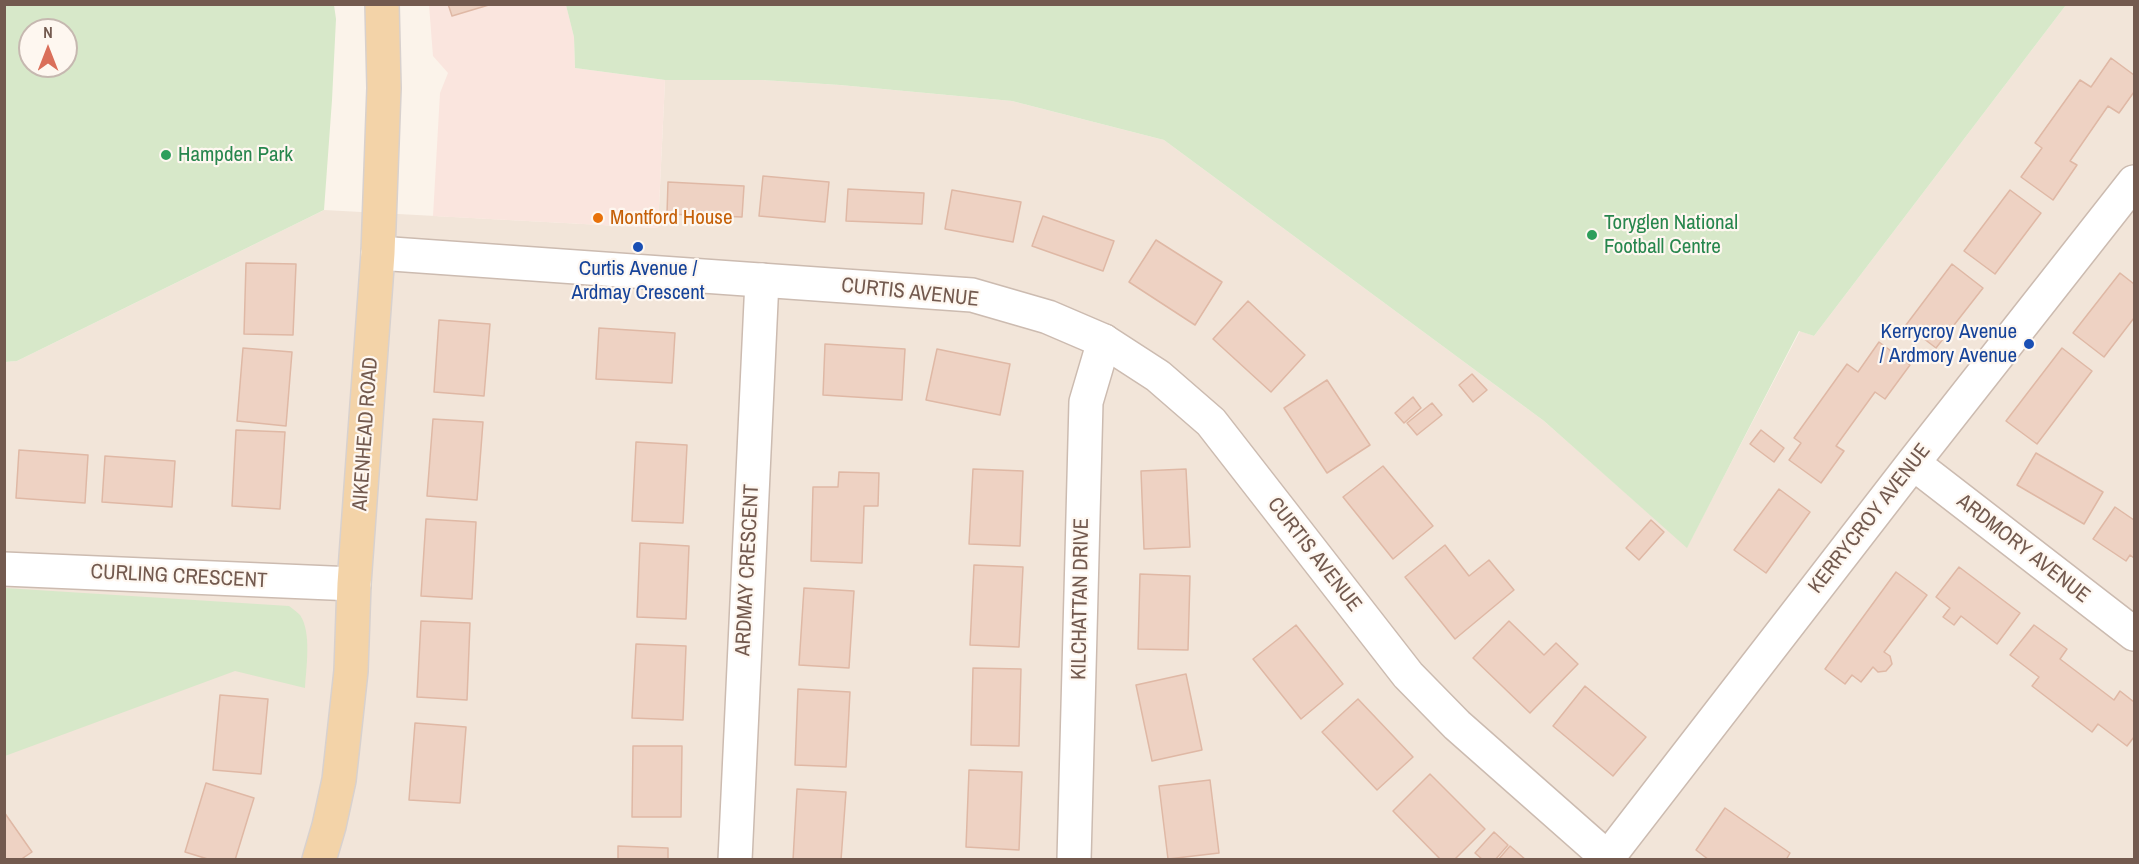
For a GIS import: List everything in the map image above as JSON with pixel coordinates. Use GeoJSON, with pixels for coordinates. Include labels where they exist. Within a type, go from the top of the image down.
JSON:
{"type":"FeatureCollection","features":[{"type":"Feature","properties":{"kind":"main road","name":"AIKENHEAD ROAD"},"geometry":{"type":"LineString","coordinates":[[319,860],[339,780],[346,734],[351,671],[354,585],[378,253],[384,88],[382,4]]}},
{"type":"Feature","properties":{"kind":"street","name":"KERRYCROY AVENUE"},"geometry":{"type":"LineString","coordinates":[[1608,859],[1913,463],[2134,182]]}},
{"type":"Feature","properties":{"kind":"street","name":"CURTIS AVENUE"},"geometry":{"type":"LineString","coordinates":[[378,253],[972,295],[1048,317],[1104,341],[1158,376],[1210,422],[1408,675],[1457,724],[1608,859]]}},
{"type":"Feature","properties":{"kind":"street","name":"ARDMAY CRESCENT"},"geometry":{"type":"LineString","coordinates":[[735,860],[762,280]]}},
{"type":"Feature","properties":{"kind":"street","name":"KILCHATTAN DRIVE"},"geometry":{"type":"LineString","coordinates":[[1074,860],[1086,402],[1104,341]]}},
{"type":"Feature","properties":{"kind":"street","name":"ARDMORY AVENUE"},"geometry":{"type":"LineString","coordinates":[[1913,463],[2134,634]]}},
{"type":"Feature","properties":{"kind":"street","name":"CURLING CRESCENT"},"geometry":{"type":"LineString","coordinates":[[4,569],[354,585]]}},
{"type":"Feature","properties":{"kind":"shaded area"},"geometry":{"type":"Polygon","coordinates":[[[429,5],[566,5],[574,37],[575,68],[665,80],[658,228],[433,216],[440,93],[448,73],[433,56],[429,5]]]}},
{"type":"Feature","properties":{"kind":"shaded area"},"geometry":{"type":"Polygon","coordinates":[[[2066,5],[2134,5],[2134,859],[5,860],[5,362],[17,361],[324,210],[658,228],[665,80],[762,80],[1012,101],[1164,140],[1544,421],[1687,547],[1800,331],[1814,336],[2066,5]]]}},
{"type":"Feature","properties":{"kind":"green space","name":"Hampden Park"},"geometry":{"type":"Polygon","coordinates":[[[5,4],[334,5],[336,19],[324,210],[17,361],[5,362],[5,4]]]}},
{"type":"Feature","properties":{"kind":"green space","name":"Toryglen National Football Centre"},"geometry":{"type":"Polygon","coordinates":[[[566,4],[2066,5],[1814,336],[1799,331],[1687,548],[1544,421],[1164,140],[1012,101],[762,80],[665,80],[575,68],[574,37],[566,4]]]}},
{"type":"Feature","properties":{"kind":"green space"},"geometry":{"type":"Polygon","coordinates":[[[5,588],[289,606],[300,615],[306,631],[305,688],[235,671],[5,756],[5,588]]]}},
{"type":"Feature","properties":{"kind":"building"},"geometry":{"type":"Polygon","coordinates":[[[448,4],[492,4],[452,16],[448,4]]]}},
{"type":"Feature","properties":{"kind":"building"},"geometry":{"type":"Polygon","coordinates":[[[2111,58],[2134,75],[2134,92],[2119,113],[2108,106],[2070,161],[2077,165],[2053,200],[2021,177],[2042,148],[2035,143],[2080,80],[2091,87],[2111,58]]]}},
{"type":"Feature","properties":{"kind":"building"},"geometry":{"type":"Polygon","coordinates":[[[763,176],[829,182],[825,222],[759,216],[763,176]]]}},
{"type":"Feature","properties":{"kind":"building"},"geometry":{"type":"Polygon","coordinates":[[[668,182],[744,186],[742,217],[667,214],[668,182]]]}},
{"type":"Feature","properties":{"kind":"building"},"geometry":{"type":"Polygon","coordinates":[[[848,189],[924,193],[922,224],[846,221],[848,189]]]}},
{"type":"Feature","properties":{"kind":"building"},"geometry":{"type":"Polygon","coordinates":[[[952,190],[1021,202],[1013,242],[945,229],[952,190]]]}},
{"type":"Feature","properties":{"kind":"building"},"geometry":{"type":"Polygon","coordinates":[[[2010,190],[2041,213],[1995,274],[1964,251],[2010,190]]]}},
{"type":"Feature","properties":{"kind":"building"},"geometry":{"type":"Polygon","coordinates":[[[1043,216],[1114,241],[1103,271],[1032,246],[1043,216]]]}},
{"type":"Feature","properties":{"kind":"building"},"geometry":{"type":"Polygon","coordinates":[[[1156,240],[1222,282],[1195,325],[1129,282],[1156,240]]]}},
{"type":"Feature","properties":{"kind":"building"},"geometry":{"type":"Polygon","coordinates":[[[246,263],[296,264],[293,335],[244,334],[246,263]]]}},
{"type":"Feature","properties":{"kind":"building"},"geometry":{"type":"Polygon","coordinates":[[[1952,264],[1983,288],[1936,348],[1906,325],[1952,264]]]}},
{"type":"Feature","properties":{"kind":"building"},"geometry":{"type":"Polygon","coordinates":[[[2120,273],[2134,284],[2134,318],[2104,357],[2073,333],[2120,273]]]}},
{"type":"Feature","properties":{"kind":"building"},"geometry":{"type":"Polygon","coordinates":[[[1248,301],[1305,355],[1271,392],[1213,339],[1248,301]]]}},
{"type":"Feature","properties":{"kind":"building"},"geometry":{"type":"Polygon","coordinates":[[[439,320],[490,324],[484,396],[434,392],[439,320]]]}},
{"type":"Feature","properties":{"kind":"building"},"geometry":{"type":"Polygon","coordinates":[[[599,328],[675,333],[672,383],[596,379],[599,328]]]}},
{"type":"Feature","properties":{"kind":"building"},"geometry":{"type":"Polygon","coordinates":[[[1879,342],[1910,365],[1885,399],[1875,392],[1836,446],[1844,451],[1821,483],[1789,460],[1801,443],[1794,438],[1847,364],[1858,372],[1879,342]]]}},
{"type":"Feature","properties":{"kind":"building"},"geometry":{"type":"Polygon","coordinates":[[[825,344],[905,349],[902,400],[823,395],[825,344]]]}},
{"type":"Feature","properties":{"kind":"building"},"geometry":{"type":"Polygon","coordinates":[[[243,348],[292,352],[286,426],[237,421],[243,348]]]}},
{"type":"Feature","properties":{"kind":"building"},"geometry":{"type":"Polygon","coordinates":[[[2062,348],[2092,371],[2037,444],[2006,421],[2062,348]]]}},
{"type":"Feature","properties":{"kind":"building"},"geometry":{"type":"Polygon","coordinates":[[[937,349],[1010,364],[1000,415],[926,400],[937,349]]]}},
{"type":"Feature","properties":{"kind":"building"},"geometry":{"type":"Polygon","coordinates":[[[1472,374],[1487,390],[1473,402],[1459,385],[1472,374]]]}},
{"type":"Feature","properties":{"kind":"building"},"geometry":{"type":"Polygon","coordinates":[[[1327,380],[1370,445],[1327,473],[1284,408],[1327,380]]]}},
{"type":"Feature","properties":{"kind":"building"},"geometry":{"type":"Polygon","coordinates":[[[1413,397],[1421,408],[1404,423],[1395,413],[1413,397]]]}},
{"type":"Feature","properties":{"kind":"building"},"geometry":{"type":"Polygon","coordinates":[[[1432,403],[1442,415],[1417,435],[1407,423],[1432,403]]]}},
{"type":"Feature","properties":{"kind":"building"},"geometry":{"type":"Polygon","coordinates":[[[433,419],[483,422],[477,500],[427,496],[433,419]]]}},
{"type":"Feature","properties":{"kind":"building"},"geometry":{"type":"Polygon","coordinates":[[[236,430],[285,432],[280,509],[232,506],[236,430]]]}},
{"type":"Feature","properties":{"kind":"building"},"geometry":{"type":"Polygon","coordinates":[[[1761,430],[1784,448],[1774,462],[1750,444],[1761,430]]]}},
{"type":"Feature","properties":{"kind":"building"},"geometry":{"type":"Polygon","coordinates":[[[636,442],[687,445],[683,523],[632,521],[636,442]]]}},
{"type":"Feature","properties":{"kind":"building"},"geometry":{"type":"Polygon","coordinates":[[[19,450],[88,455],[85,503],[16,498],[19,450]]]}},
{"type":"Feature","properties":{"kind":"building"},"geometry":{"type":"Polygon","coordinates":[[[2036,453],[2103,492],[2084,524],[2017,485],[2036,453]]]}},
{"type":"Feature","properties":{"kind":"building"},"geometry":{"type":"Polygon","coordinates":[[[105,456],[175,461],[172,507],[102,502],[105,456]]]}},
{"type":"Feature","properties":{"kind":"building"},"geometry":{"type":"Polygon","coordinates":[[[1383,466],[1433,526],[1393,559],[1343,497],[1383,466]]]}},
{"type":"Feature","properties":{"kind":"building"},"geometry":{"type":"Polygon","coordinates":[[[973,469],[1023,471],[1020,546],[969,544],[973,469]]]}},
{"type":"Feature","properties":{"kind":"building"},"geometry":{"type":"Polygon","coordinates":[[[1186,469],[1190,547],[1144,549],[1141,471],[1186,469]]]}},
{"type":"Feature","properties":{"kind":"building"},"geometry":{"type":"Polygon","coordinates":[[[839,472],[879,473],[878,506],[864,506],[862,563],[811,561],[813,487],[838,487],[839,472]]]}},
{"type":"Feature","properties":{"kind":"building"},"geometry":{"type":"Polygon","coordinates":[[[1779,489],[1810,512],[1766,573],[1734,550],[1779,489]]]}},
{"type":"Feature","properties":{"kind":"building"},"geometry":{"type":"Polygon","coordinates":[[[2115,507],[2134,520],[2134,558],[2130,555],[2126,561],[2093,539],[2115,507]]]}},
{"type":"Feature","properties":{"kind":"building"},"geometry":{"type":"Polygon","coordinates":[[[426,519],[476,522],[472,599],[421,596],[426,519]]]}},
{"type":"Feature","properties":{"kind":"building"},"geometry":{"type":"Polygon","coordinates":[[[1651,520],[1664,532],[1639,560],[1626,548],[1651,520]]]}},
{"type":"Feature","properties":{"kind":"building"},"geometry":{"type":"Polygon","coordinates":[[[640,543],[689,546],[686,619],[637,617],[640,543]]]}},
{"type":"Feature","properties":{"kind":"building"},"geometry":{"type":"Polygon","coordinates":[[[1445,545],[1469,576],[1489,560],[1514,590],[1455,639],[1405,577],[1445,545]]]}},
{"type":"Feature","properties":{"kind":"building"},"geometry":{"type":"Polygon","coordinates":[[[974,565],[1023,567],[1019,647],[970,645],[974,565]]]}},
{"type":"Feature","properties":{"kind":"building"},"geometry":{"type":"Polygon","coordinates":[[[1959,567],[2020,613],[1997,644],[1961,616],[1954,625],[1943,617],[1950,608],[1936,597],[1959,567]]]}},
{"type":"Feature","properties":{"kind":"building"},"geometry":{"type":"Polygon","coordinates":[[[1896,572],[1927,595],[1884,652],[1890,656],[1892,664],[1886,671],[1878,672],[1873,667],[1861,682],[1852,675],[1845,684],[1825,669],[1896,572]]]}},
{"type":"Feature","properties":{"kind":"building"},"geometry":{"type":"Polygon","coordinates":[[[1140,574],[1190,576],[1188,650],[1138,649],[1140,574]]]}},
{"type":"Feature","properties":{"kind":"building"},"geometry":{"type":"Polygon","coordinates":[[[804,588],[854,591],[849,668],[799,665],[804,588]]]}},
{"type":"Feature","properties":{"kind":"building"},"geometry":{"type":"Polygon","coordinates":[[[421,621],[470,623],[467,700],[417,697],[421,621]]]}},
{"type":"Feature","properties":{"kind":"building"},"geometry":{"type":"Polygon","coordinates":[[[1509,621],[1544,655],[1556,643],[1578,664],[1530,713],[1473,658],[1509,621]]]}},
{"type":"Feature","properties":{"kind":"building"},"geometry":{"type":"Polygon","coordinates":[[[1296,625],[1343,684],[1301,719],[1253,659],[1296,625]]]}},
{"type":"Feature","properties":{"kind":"building"},"geometry":{"type":"Polygon","coordinates":[[[2034,625],[2067,649],[2060,659],[2114,700],[2120,691],[2134,702],[2134,737],[2127,746],[2098,724],[2092,732],[2032,686],[2039,677],[2010,655],[2034,625]]]}},
{"type":"Feature","properties":{"kind":"building"},"geometry":{"type":"Polygon","coordinates":[[[636,644],[686,646],[683,720],[632,718],[636,644]]]}},
{"type":"Feature","properties":{"kind":"building"},"geometry":{"type":"Polygon","coordinates":[[[973,668],[1021,669],[1019,746],[971,745],[973,668]]]}},
{"type":"Feature","properties":{"kind":"building"},"geometry":{"type":"Polygon","coordinates":[[[1186,674],[1202,750],[1152,761],[1136,685],[1186,674]]]}},
{"type":"Feature","properties":{"kind":"building"},"geometry":{"type":"Polygon","coordinates":[[[1585,686],[1646,737],[1613,776],[1553,726],[1585,686]]]}},
{"type":"Feature","properties":{"kind":"building"},"geometry":{"type":"Polygon","coordinates":[[[798,689],[850,692],[846,767],[795,765],[798,689]]]}},
{"type":"Feature","properties":{"kind":"building"},"geometry":{"type":"Polygon","coordinates":[[[220,695],[268,699],[261,774],[213,770],[220,695]]]}},
{"type":"Feature","properties":{"kind":"building"},"geometry":{"type":"Polygon","coordinates":[[[1358,699],[1413,757],[1377,790],[1322,732],[1358,699]]]}},
{"type":"Feature","properties":{"kind":"building"},"geometry":{"type":"Polygon","coordinates":[[[415,723],[466,727],[460,803],[409,800],[415,723]]]}},
{"type":"Feature","properties":{"kind":"building"},"geometry":{"type":"Polygon","coordinates":[[[633,746],[682,746],[681,817],[632,817],[633,746]]]}},
{"type":"Feature","properties":{"kind":"building"},"geometry":{"type":"Polygon","coordinates":[[[969,770],[1022,772],[1019,850],[966,847],[969,770]]]}},
{"type":"Feature","properties":{"kind":"building"},"geometry":{"type":"Polygon","coordinates":[[[1430,774],[1485,829],[1454,860],[1441,860],[1393,811],[1430,774]]]}},
{"type":"Feature","properties":{"kind":"building"},"geometry":{"type":"Polygon","coordinates":[[[1210,780],[1219,853],[1168,859],[1159,786],[1210,780]]]}},
{"type":"Feature","properties":{"kind":"building"},"geometry":{"type":"Polygon","coordinates":[[[206,783],[254,798],[235,860],[211,860],[185,852],[206,783]]]}},
{"type":"Feature","properties":{"kind":"building"},"geometry":{"type":"Polygon","coordinates":[[[797,789],[846,792],[841,860],[793,860],[797,789]]]}},
{"type":"Feature","properties":{"kind":"building"},"geometry":{"type":"Polygon","coordinates":[[[1725,808],[1790,853],[1786,860],[1709,860],[1696,850],[1725,808]]]}},
{"type":"Feature","properties":{"kind":"building"},"geometry":{"type":"Polygon","coordinates":[[[4,812],[32,852],[20,860],[4,860],[4,812]]]}},
{"type":"Feature","properties":{"kind":"building"},"geometry":{"type":"Polygon","coordinates":[[[1494,832],[1508,845],[1495,860],[1483,860],[1475,853],[1494,832]]]}},
{"type":"Feature","properties":{"kind":"building"},"geometry":{"type":"Polygon","coordinates":[[[618,846],[668,848],[668,860],[618,860],[618,846]]]}},
{"type":"Feature","properties":{"kind":"building"},"geometry":{"type":"Polygon","coordinates":[[[1510,846],[1526,860],[1498,860],[1510,846]]]}},
{"type":"Feature","properties":{"kind":"place","name":"Hampden Park"},"geometry":{"type":"Point","coordinates":[166,155]}},
{"type":"Feature","properties":{"kind":"place","name":"Montford House"},"geometry":{"type":"Point","coordinates":[598,218]}},
{"type":"Feature","properties":{"kind":"place","name":"Toryglen National Football Centre"},"geometry":{"type":"Point","coordinates":[1592,235]}},
{"type":"Feature","properties":{"kind":"place","name":"Curtis Avenue / Ardmay Crescent"},"geometry":{"type":"Point","coordinates":[638,247]}},
{"type":"Feature","properties":{"kind":"place","name":"Kerrycroy Avenue / Ardmory Avenue"},"geometry":{"type":"Point","coordinates":[2029,344]}}]}
